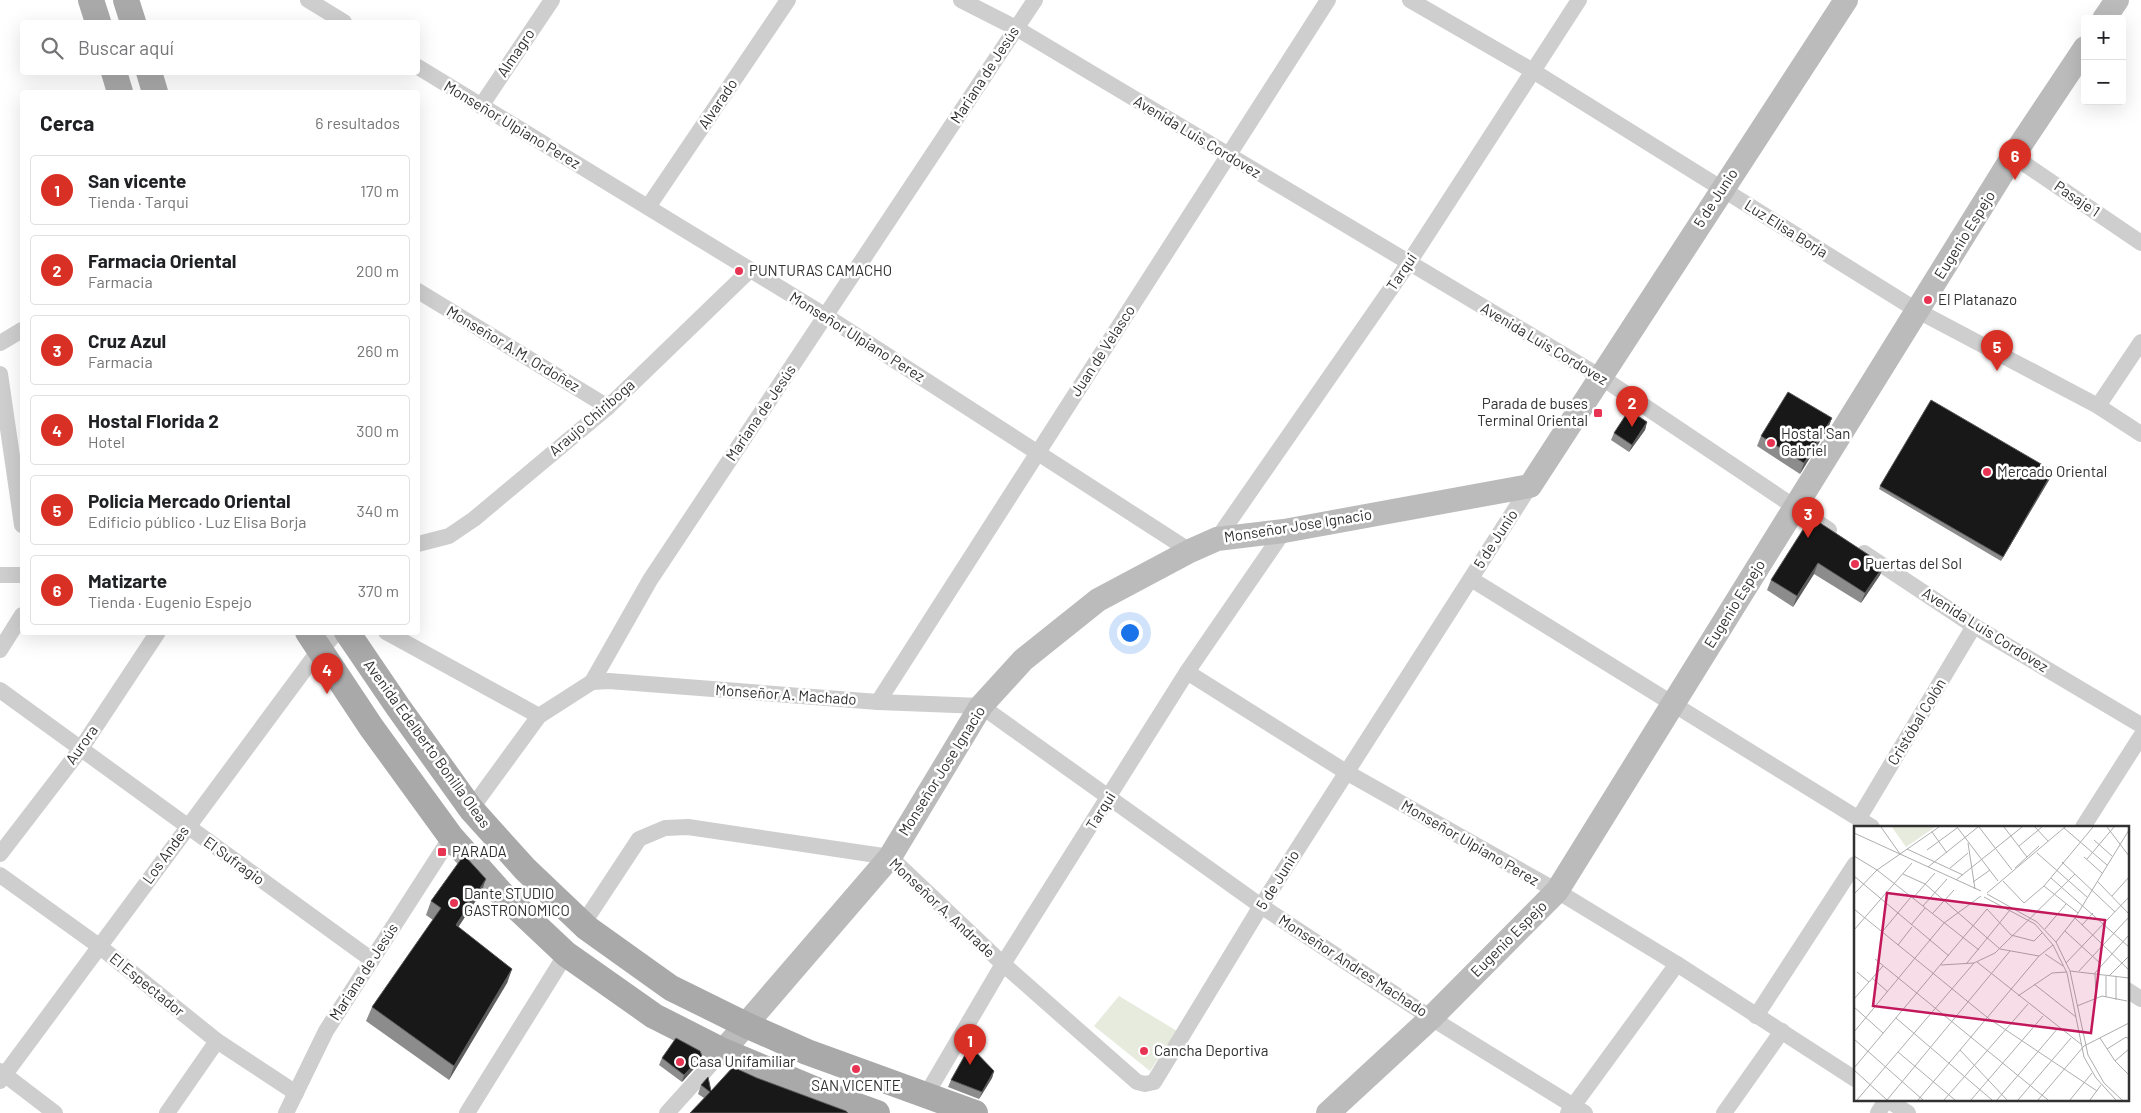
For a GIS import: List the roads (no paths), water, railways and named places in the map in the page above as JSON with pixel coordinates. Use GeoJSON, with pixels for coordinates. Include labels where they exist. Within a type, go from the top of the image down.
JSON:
{"type":"FeatureCollection","features":[{"type":"Feature","properties":{"kind":"main road"},"geometry":{"type":"LineString","coordinates":[[91,0],[97,20]]}},
{"type":"Feature","properties":{"kind":"main road"},"geometry":{"type":"LineString","coordinates":[[126,0],[132,20]]}},
{"type":"Feature","properties":{"kind":"main road"},"geometry":{"type":"LineString","coordinates":[[115,75],[119,90]]}},
{"type":"Feature","properties":{"kind":"main road"},"geometry":{"type":"LineString","coordinates":[[150,75],[154,90]]}},
{"type":"Feature","properties":{"kind":"main road","name":"Avenida Edelberto Bonilla Oleas"},"geometry":{"type":"LineString","coordinates":[[349,635],[398,707],[472,809],[525,869],[583,924],[671,988],[746,1025],[807,1052],[975,1113]]}},
{"type":"Feature","properties":{"kind":"main road"},"geometry":{"type":"LineString","coordinates":[[321,638],[371,727],[451,838],[500,892],[566,954],[654,1016],[724,1051],[838,1099],[878,1113]]}},
{"type":"Feature","properties":{"kind":"street"},"geometry":{"type":"LineString","coordinates":[[308,0],[325,4],[342,20]]}},
{"type":"Feature","properties":{"kind":"street","name":"Almagro"},"geometry":{"type":"LineString","coordinates":[[480,106],[552,0]]}},
{"type":"Feature","properties":{"kind":"street","name":"Alvarado"},"geometry":{"type":"LineString","coordinates":[[648,207],[788,0]]}},
{"type":"Feature","properties":{"kind":"street","name":"Avenida Luis Cordovez"},"geometry":{"type":"LineString","coordinates":[[961,0],[1016,28],[1408,264],[1601,377],[1974,626],[2141,725]]}},
{"type":"Feature","properties":{"kind":"street","name":"Mariana de Jesús"},"geometry":{"type":"LineString","coordinates":[[472,809],[539,716],[592,682],[650,580],[1035,0]]}},
{"type":"Feature","properties":{"kind":"street","name":"Juan de Velasco"},"geometry":{"type":"LineString","coordinates":[[878,702],[1328,0]]}},
{"type":"Feature","properties":{"kind":"street","name":"Luz Elisa Borja"},"geometry":{"type":"LineString","coordinates":[[1410,0],[1533,71],[1918,311],[2098,406],[2141,434]]}},
{"type":"Feature","properties":{"kind":"street","name":"Tarqui"},"geometry":{"type":"LineString","coordinates":[[1217,538],[1408,264],[1579,0]]}},
{"type":"Feature","properties":{"kind":"street","name":"5 de Junio"},"geometry":{"type":"LineString","coordinates":[[1154,1082],[1261,906],[1346,772],[1846,0]]}},
{"type":"Feature","properties":{"kind":"street"},"geometry":{"type":"LineString","coordinates":[[2107,15],[2117,0]]}},
{"type":"Feature","properties":{"kind":"street","name":"Eugenio Espejo"},"geometry":{"type":"LineString","coordinates":[[1328,1113],[1431,1018],[1557,892],[2013,156],[2081,54]]}},
{"type":"Feature","properties":{"kind":"street","name":"Monseñor Ulpiano Perez"},"geometry":{"type":"LineString","coordinates":[[420,68],[826,316],[1190,551]]}},
{"type":"Feature","properties":{"kind":"street","name":"Pasaje 1"},"geometry":{"type":"LineString","coordinates":[[2013,156],[2141,243]]}},
{"type":"Feature","properties":{"kind":"street","name":"Araujo Chiriboga"},"geometry":{"type":"LineString","coordinates":[[420,543],[448,536],[474,519],[608,407],[750,270]]}},
{"type":"Feature","properties":{"kind":"street","name":"Monseñor A.M. Ordoñez"},"geometry":{"type":"LineString","coordinates":[[420,292],[608,407]]}},
{"type":"Feature","properties":{"kind":"street"},"geometry":{"type":"LineString","coordinates":[[0,343],[20,331]]}},
{"type":"Feature","properties":{"kind":"street"},"geometry":{"type":"LineString","coordinates":[[2098,406],[2141,342]]}},
{"type":"Feature","properties":{"kind":"street"},"geometry":{"type":"LineString","coordinates":[[0,374],[20,511]]}},
{"type":"Feature","properties":{"kind":"street","name":"Monseñor Jose Ignacio"},"geometry":{"type":"LineString","coordinates":[[724,1051],[890,857],[980,706],[1023,660],[1098,600],[1217,538],[1284,531],[1530,486]]}},
{"type":"Feature","properties":{"kind":"street","name":"Tarqui"},"geometry":{"type":"LineString","coordinates":[[926,1095],[1003,964],[1109,798],[1186,672],[1284,531]]}},
{"type":"Feature","properties":{"kind":"street"},"geometry":{"type":"LineString","coordinates":[[0,575],[20,575]]}},
{"type":"Feature","properties":{"kind":"street"},"geometry":{"type":"LineString","coordinates":[[1471,579],[1866,822]]}},
{"type":"Feature","properties":{"kind":"street"},"geometry":{"type":"LineString","coordinates":[[0,650],[20,619]]}},
{"type":"Feature","properties":{"kind":"street","name":"Cristóbal Colón"},"geometry":{"type":"LineString","coordinates":[[1866,822],[1974,626]]}},
{"type":"Feature","properties":{"kind":"street","name":"Aurora"},"geometry":{"type":"LineString","coordinates":[[0,854],[80,750],[156,635]]}},
{"type":"Feature","properties":{"kind":"street"},"geometry":{"type":"LineString","coordinates":[[391,635],[539,716]]}},
{"type":"Feature","properties":{"kind":"street","name":"Los Andes"},"geometry":{"type":"LineString","coordinates":[[2,1076],[187,826],[321,638]]}},
{"type":"Feature","properties":{"kind":"street","name":"Monseñor Ulpiano Perez"},"geometry":{"type":"LineString","coordinates":[[1186,672],[1346,772],[1557,892],[1677,964],[1756,1016],[1782,1030],[1854,1078]]}},
{"type":"Feature","properties":{"kind":"street","name":"Monseñor A. Machado"},"geometry":{"type":"LineString","coordinates":[[592,682],[608,681],[878,702],[980,706]]}},
{"type":"Feature","properties":{"kind":"street","name":"El Sufragio"},"geometry":{"type":"LineString","coordinates":[[0,690],[80,750],[372,960]]}},
{"type":"Feature","properties":{"kind":"street","name":"Monseñor Andres Machado"},"geometry":{"type":"LineString","coordinates":[[980,706],[1261,906],[1575,1110]]}},
{"type":"Feature","properties":{"kind":"street"},"geometry":{"type":"LineString","coordinates":[[2084,826],[2141,736]]}},
{"type":"Feature","properties":{"kind":"street","name":"Monseñor A. Andrade"},"geometry":{"type":"LineString","coordinates":[[583,924],[639,840],[665,828],[688,827],[890,857],[1003,964],[1137,1082],[1146,1084],[1154,1082]]}},
{"type":"Feature","properties":{"kind":"street","name":"Mariana de Jesús"},"geometry":{"type":"LineString","coordinates":[[286,1113],[326,1031],[451,838]]}},
{"type":"Feature","properties":{"kind":"street"},"geometry":{"type":"LineString","coordinates":[[1756,1016],[1854,866]]}},
{"type":"Feature","properties":{"kind":"street","name":"El Espectador"},"geometry":{"type":"LineString","coordinates":[[0,875],[99,946],[217,1041],[296,1093]]}},
{"type":"Feature","properties":{"kind":"street"},"geometry":{"type":"LineString","coordinates":[[467,1113],[566,954]]}},
{"type":"Feature","properties":{"kind":"street"},"geometry":{"type":"LineString","coordinates":[[1575,1110],[1677,964]]}},
{"type":"Feature","properties":{"kind":"street"},"geometry":{"type":"LineString","coordinates":[[2128,991],[2141,999]]}},
{"type":"Feature","properties":{"kind":"street"},"geometry":{"type":"LineString","coordinates":[[1724,1113],[1782,1030]]}},
{"type":"Feature","properties":{"kind":"street"},"geometry":{"type":"LineString","coordinates":[[167,1113],[217,1041]]}},
{"type":"Feature","properties":{"kind":"street"},"geometry":{"type":"LineString","coordinates":[[667,1113],[724,1051]]}},
{"type":"Feature","properties":{"kind":"street"},"geometry":{"type":"LineString","coordinates":[[2,1076],[55,1113]]}},
{"type":"Feature","properties":{"kind":"street"},"geometry":{"type":"LineString","coordinates":[[1878,1113],[1897,1104]]}},
{"type":"Feature","properties":{"kind":"place","name":"Matizarte"},"geometry":{"type":"Point","coordinates":[2015,180]}},
{"type":"Feature","properties":{"kind":"place","name":"PUNTURAS CAMACHO"},"geometry":{"type":"Point","coordinates":[739,271]}},
{"type":"Feature","properties":{"kind":"place","name":"El Platanazo"},"geometry":{"type":"Point","coordinates":[1928,300]}},
{"type":"Feature","properties":{"kind":"place","name":"Policia Mercado Oriental"},"geometry":{"type":"Point","coordinates":[1997,371]}},
{"type":"Feature","properties":{"kind":"place","name":"Parada de buses Terminal Oriental"},"geometry":{"type":"Point","coordinates":[1598,413]}},
{"type":"Feature","properties":{"kind":"place","name":"Farmacia Oriental"},"geometry":{"type":"Point","coordinates":[1632,427]}},
{"type":"Feature","properties":{"kind":"place","name":"Hostal San Gabriel"},"geometry":{"type":"Point","coordinates":[1771,443]}},
{"type":"Feature","properties":{"kind":"place","name":"Mercado Oriental"},"geometry":{"type":"Point","coordinates":[1987,472]}},
{"type":"Feature","properties":{"kind":"place","name":"Cruz Azul"},"geometry":{"type":"Point","coordinates":[1808,538]}},
{"type":"Feature","properties":{"kind":"place","name":"Puertas del Sol"},"geometry":{"type":"Point","coordinates":[1855,564]}},
{"type":"Feature","properties":{"kind":"place","name":"Hostal Florida 2"},"geometry":{"type":"Point","coordinates":[327,694]}},
{"type":"Feature","properties":{"kind":"place","name":"PARADA"},"geometry":{"type":"Point","coordinates":[442,852]}},
{"type":"Feature","properties":{"kind":"place","name":"Dante STUDIO GASTRONOMICO"},"geometry":{"type":"Point","coordinates":[454,903]}},
{"type":"Feature","properties":{"kind":"place","name":"Cancha Deportiva"},"geometry":{"type":"Point","coordinates":[1144,1051]}},
{"type":"Feature","properties":{"kind":"place","name":"Casa Unifamiliar"},"geometry":{"type":"Point","coordinates":[680,1062]}},
{"type":"Feature","properties":{"kind":"place","name":"San vicente"},"geometry":{"type":"Point","coordinates":[970,1065]}},
{"type":"Feature","properties":{"kind":"place","name":"SAN VICENTE"},"geometry":{"type":"Point","coordinates":[856,1069]}}]}
